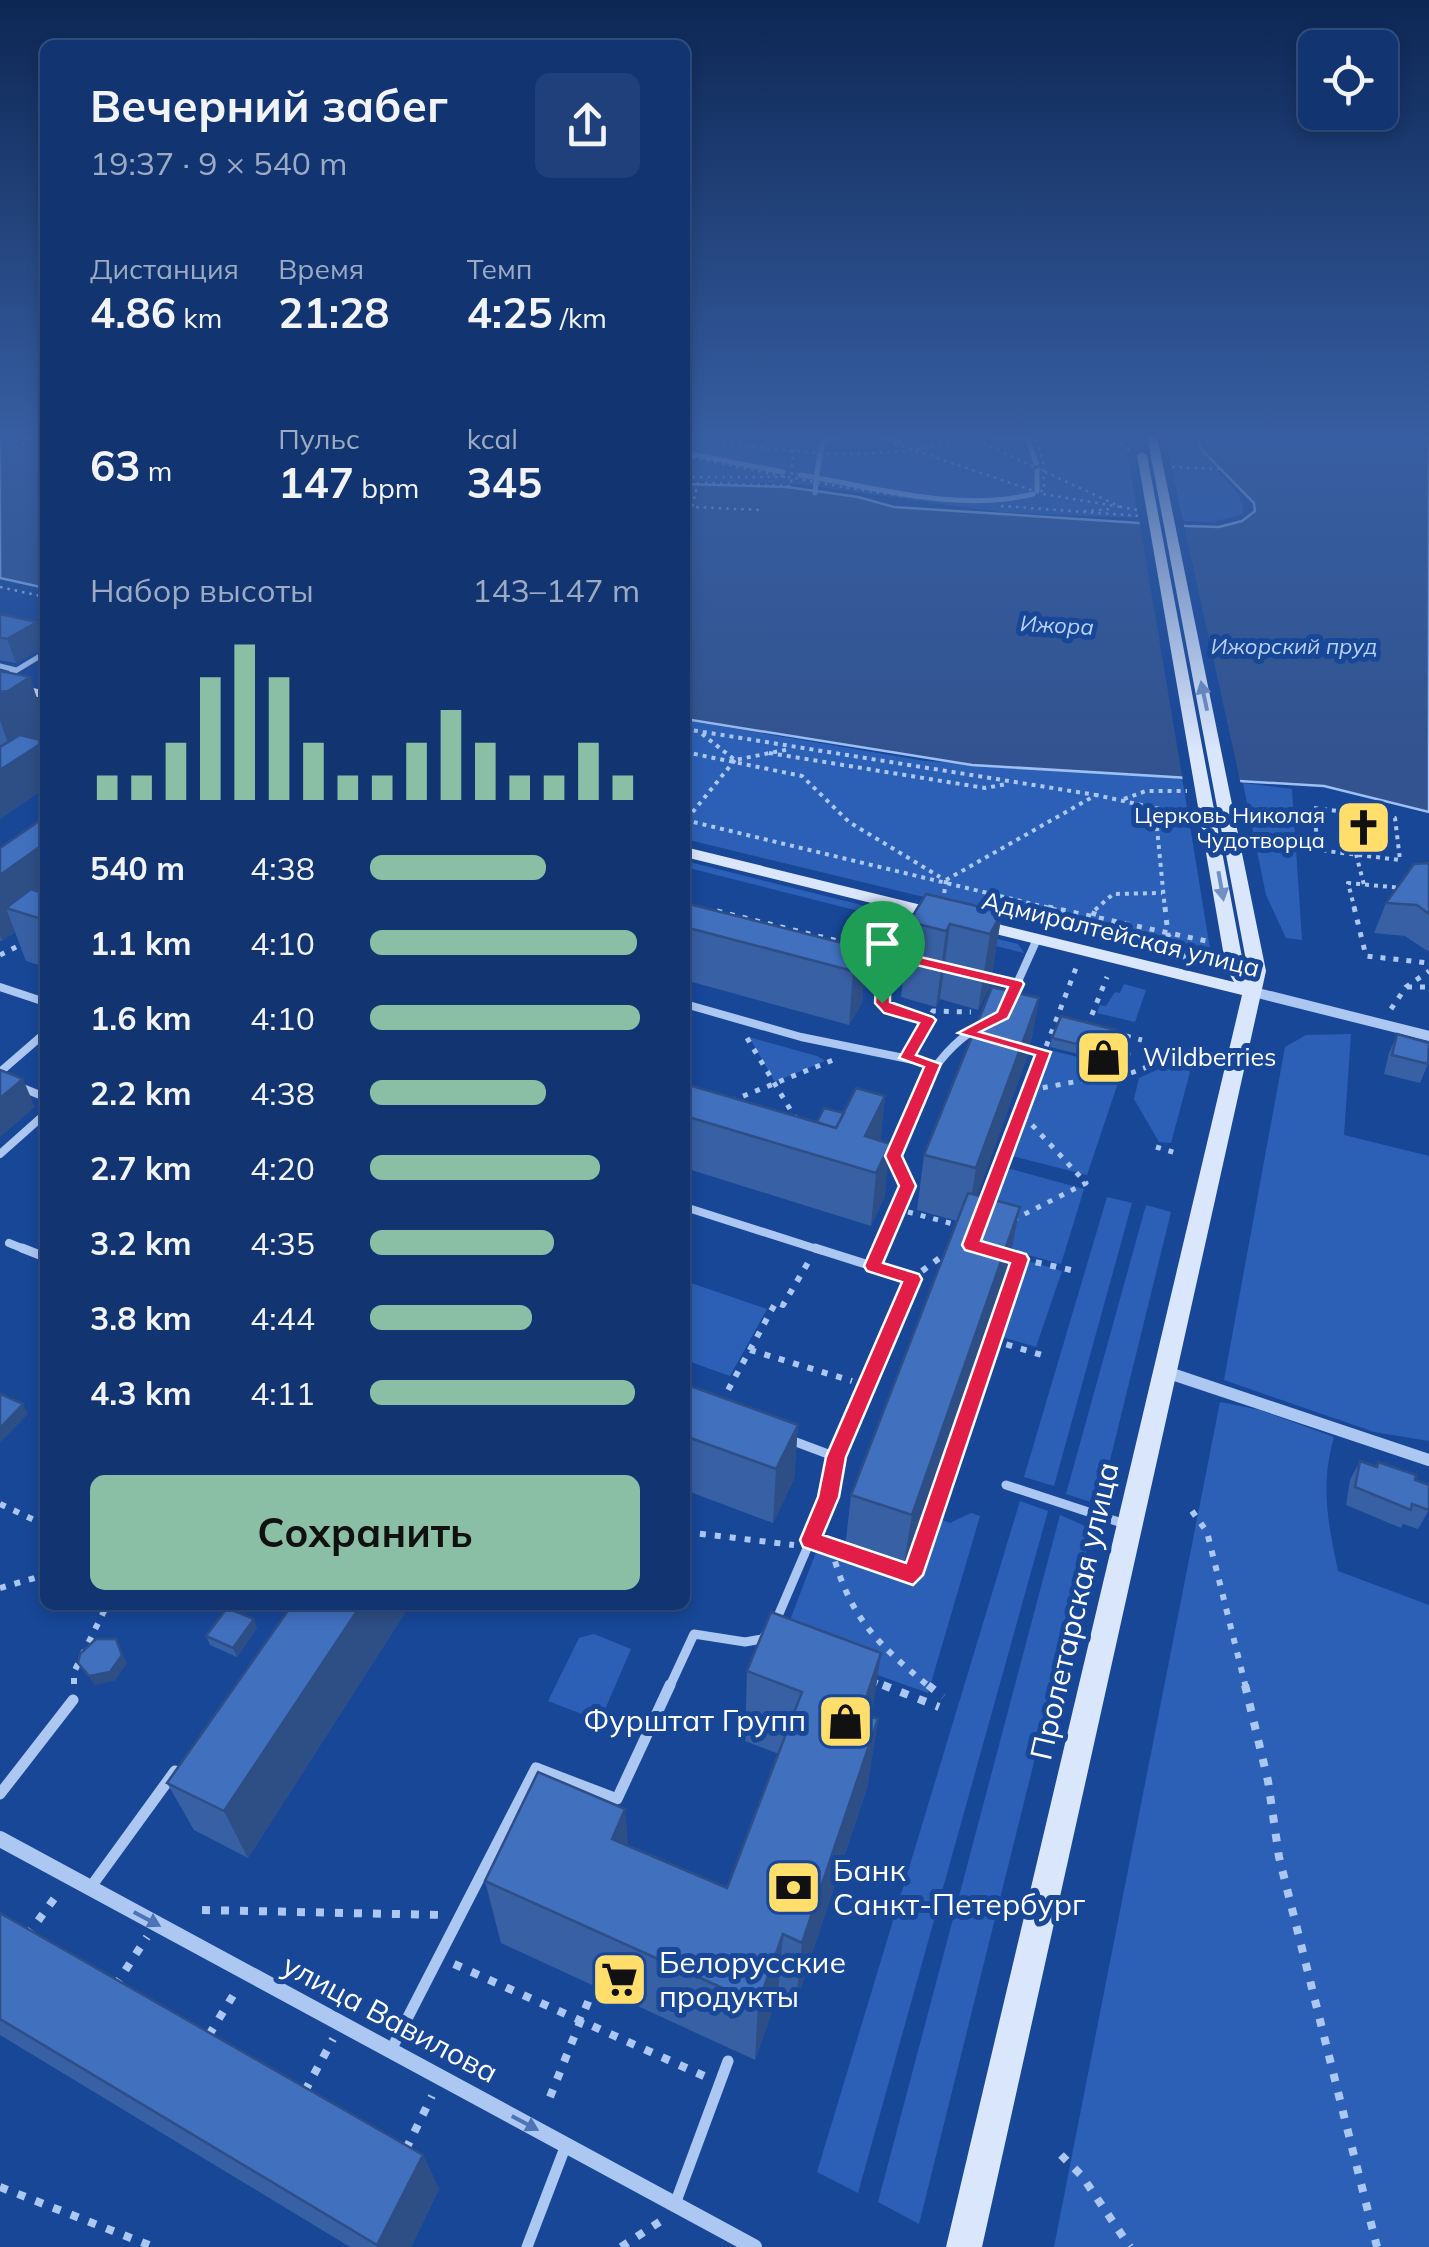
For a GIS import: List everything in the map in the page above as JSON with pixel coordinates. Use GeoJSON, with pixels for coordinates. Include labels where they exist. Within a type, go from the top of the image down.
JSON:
{"type":"FeatureCollection","features":[{"type":"Feature","properties":{"kind":"main road","name":"Пролетарская улица"},"geometry":{"type":"LineString","coordinates":[[1155,541],[1197,790],[1235,968],[1249,991]]}},
{"type":"Feature","properties":{"kind":"main road","name":"Пролетарская улица"},"geometry":{"type":"LineString","coordinates":[[964,2247],[1243,1037],[1249,991],[1257,971],[1224,791],[1157,541]]}},
{"type":"Feature","properties":{"kind":"main road"},"geometry":{"type":"LineString","coordinates":[[10,686],[40,693]]}},
{"type":"Feature","properties":{"kind":"main road","name":"Адмиралтейская улица"},"geometry":{"type":"LineString","coordinates":[[690,853],[1249,991]]}},
{"type":"Feature","properties":{"kind":"street","name":"Адмиралтейская улица"},"geometry":{"type":"LineString","coordinates":[[1249,991],[1429,1036]]}},
{"type":"Feature","properties":{"kind":"street"},"geometry":{"type":"LineString","coordinates":[[1165,1372],[1429,1460]]}},
{"type":"Feature","properties":{"kind":"street","name":"улица Вавилова"},"geometry":{"type":"LineString","coordinates":[[0,1839],[754,2247]]}},
{"type":"Feature","properties":{"kind":"lane"},"geometry":{"type":"LineString","coordinates":[[10,686],[16,670],[40,656]]}},
{"type":"Feature","properties":{"kind":"lane"},"geometry":{"type":"LineString","coordinates":[[0,666],[16,670]]}},
{"type":"Feature","properties":{"kind":"lane"},"geometry":{"type":"LineString","coordinates":[[1004,1012],[1036,939]]}},
{"type":"Feature","properties":{"kind":"lane"},"geometry":{"type":"LineString","coordinates":[[899,956],[918,961]]}},
{"type":"Feature","properties":{"kind":"lane"},"geometry":{"type":"LineString","coordinates":[[973,976],[1017,984]]}},
{"type":"Feature","properties":{"kind":"lane"},"geometry":{"type":"LineString","coordinates":[[0,988],[40,1000]]}},
{"type":"Feature","properties":{"kind":"lane"},"geometry":{"type":"LineString","coordinates":[[690,1005],[839,1045],[933,1064]]}},
{"type":"Feature","properties":{"kind":"lane"},"geometry":{"type":"LineString","coordinates":[[873,1266],[907,1186],[894,1156],[933,1064],[946,1045],[986,1022]]}},
{"type":"Feature","properties":{"kind":"lane"},"geometry":{"type":"LineString","coordinates":[[40,1038],[0,1075],[40,1094]]}},
{"type":"Feature","properties":{"kind":"lane"},"geometry":{"type":"LineString","coordinates":[[0,1154],[40,1118]]}},
{"type":"Feature","properties":{"kind":"lane"},"geometry":{"type":"LineString","coordinates":[[391,2051],[536,1768],[617,1798],[694,1634],[744,1642],[762,1639],[773,1626],[829,1497],[836,1457],[912,1279],[690,1209]]}},
{"type":"Feature","properties":{"kind":"lane"},"geometry":{"type":"LineString","coordinates":[[8,1243],[40,1255]]}},
{"type":"Feature","properties":{"kind":"lane"},"geometry":{"type":"LineString","coordinates":[[779,1436],[836,1457]]}},
{"type":"Feature","properties":{"kind":"lane"},"geometry":{"type":"LineString","coordinates":[[1006,1485],[1130,1526]]}},
{"type":"Feature","properties":{"kind":"lane"},"geometry":{"type":"LineString","coordinates":[[0,1794],[73,1700]]}},
{"type":"Feature","properties":{"kind":"lane"},"geometry":{"type":"LineString","coordinates":[[90,1888],[184,1760]]}},
{"type":"Feature","properties":{"kind":"lane"},"geometry":{"type":"LineString","coordinates":[[675,2204],[728,2061]]}},
{"type":"Feature","properties":{"kind":"lane"},"geometry":{"type":"LineString","coordinates":[[527,2247],[566,2145]]}},
{"type":"Feature","properties":{"kind":"path"},"geometry":{"type":"LineString","coordinates":[[0,587],[40,596]]}},
{"type":"Feature","properties":{"kind":"path"},"geometry":{"type":"LineString","coordinates":[[690,729],[1124,799],[1193,814]]}},
{"type":"Feature","properties":{"kind":"path"},"geometry":{"type":"LineString","coordinates":[[697,731],[735,760]]}},
{"type":"Feature","properties":{"kind":"path"},"geometry":{"type":"LineString","coordinates":[[690,814],[735,760],[798,747]]}},
{"type":"Feature","properties":{"kind":"path"},"geometry":{"type":"LineString","coordinates":[[768,752],[985,788],[1014,783]]}},
{"type":"Feature","properties":{"kind":"path"},"geometry":{"type":"LineString","coordinates":[[690,753],[802,776],[849,822],[946,880]]}},
{"type":"Feature","properties":{"kind":"path"},"geometry":{"type":"LineString","coordinates":[[1124,799],[1146,791],[1197,790]]}},
{"type":"Feature","properties":{"kind":"path"},"geometry":{"type":"LineString","coordinates":[[946,880],[1096,795]]}},
{"type":"Feature","properties":{"kind":"path"},"geometry":{"type":"LineString","coordinates":[[1155,808],[1168,935],[1190,965]]}},
{"type":"Feature","properties":{"kind":"path"},"geometry":{"type":"LineString","coordinates":[[1314,808],[1395,818],[1400,860],[1356,854],[1318,850],[1314,808]]}},
{"type":"Feature","properties":{"kind":"path"},"geometry":{"type":"LineString","coordinates":[[690,821],[1117,924],[1214,942]]}},
{"type":"Feature","properties":{"kind":"path"},"geometry":{"type":"LineString","coordinates":[[1356,854],[1364,885]]}},
{"type":"Feature","properties":{"kind":"path"},"geometry":{"type":"LineString","coordinates":[[943,905],[946,880]]}},
{"type":"Feature","properties":{"kind":"path"},"geometry":{"type":"LineString","coordinates":[[1413,889],[1348,883],[1366,956],[1429,962]]}},
{"type":"Feature","properties":{"kind":"path"},"geometry":{"type":"LineString","coordinates":[[1093,917],[1095,908],[1114,894],[1128,890],[1162,893]]}},
{"type":"Feature","properties":{"kind":"path"},"geometry":{"type":"LineString","coordinates":[[703,907],[899,956],[882,988],[882,1003],[890,1010],[928,1020]]}},
{"type":"Feature","properties":{"kind":"path"},"geometry":{"type":"LineString","coordinates":[[1114,933],[1117,924]]}},
{"type":"Feature","properties":{"kind":"path"},"geometry":{"type":"LineString","coordinates":[[1,952],[31,940]]}},
{"type":"Feature","properties":{"kind":"path"},"geometry":{"type":"LineString","coordinates":[[983,1212],[1076,968]]}},
{"type":"Feature","properties":{"kind":"path"},"geometry":{"type":"LineString","coordinates":[[1382,1024],[1406,987],[1429,971]]}},
{"type":"Feature","properties":{"kind":"path"},"geometry":{"type":"LineString","coordinates":[[1056,1020],[1087,1027],[1108,976]]}},
{"type":"Feature","properties":{"kind":"path"},"geometry":{"type":"LineString","coordinates":[[1406,987],[1429,987]]}},
{"type":"Feature","properties":{"kind":"path"},"geometry":{"type":"LineString","coordinates":[[907,1058],[933,1011],[1004,1012]]}},
{"type":"Feature","properties":{"kind":"path"},"geometry":{"type":"LineString","coordinates":[[735,1018],[800,1127]]}},
{"type":"Feature","properties":{"kind":"path"},"geometry":{"type":"LineString","coordinates":[[1106,1031],[1142,1040]]}},
{"type":"Feature","properties":{"kind":"path"},"geometry":{"type":"LineString","coordinates":[[717,1104],[774,1086],[833,1060],[839,1045]]}},
{"type":"Feature","properties":{"kind":"path"},"geometry":{"type":"LineString","coordinates":[[1030,1090],[1130,1075],[1203,1046]]}},
{"type":"Feature","properties":{"kind":"path"},"geometry":{"type":"LineString","coordinates":[[1028,1048],[1044,1052]]}},
{"type":"Feature","properties":{"kind":"path"},"geometry":{"type":"LineString","coordinates":[[1113,1052],[1136,1058]]}},
{"type":"Feature","properties":{"kind":"path"},"geometry":{"type":"LineString","coordinates":[[1003,1224],[1086,1183],[1021,1112]]}},
{"type":"Feature","properties":{"kind":"path"},"geometry":{"type":"LineString","coordinates":[[1156,1147],[1176,1153]]}},
{"type":"Feature","properties":{"kind":"path"},"geometry":{"type":"LineString","coordinates":[[897,1210],[976,1230]]}},
{"type":"Feature","properties":{"kind":"path"},"geometry":{"type":"LineString","coordinates":[[912,1279],[946,1250],[959,1247]]}},
{"type":"Feature","properties":{"kind":"path"},"geometry":{"type":"LineString","coordinates":[[1004,1254],[1071,1270]]}},
{"type":"Feature","properties":{"kind":"path"},"geometry":{"type":"LineString","coordinates":[[716,1413],[776,1302],[783,1304],[811,1258]]}},
{"type":"Feature","properties":{"kind":"path"},"geometry":{"type":"LineString","coordinates":[[690,1532],[830,1547],[913,1575],[1020,1259]]}},
{"type":"Feature","properties":{"kind":"path"},"geometry":{"type":"LineString","coordinates":[[992,1340],[1045,1356]]}},
{"type":"Feature","properties":{"kind":"path"},"geometry":{"type":"LineString","coordinates":[[750,1350],[843,1380],[868,1381]]}},
{"type":"Feature","properties":{"kind":"path"},"geometry":{"type":"LineString","coordinates":[[0,1504],[40,1524]]}},
{"type":"Feature","properties":{"kind":"path"},"geometry":{"type":"LineString","coordinates":[[1192,1511],[1207,1532],[1223,1592],[1268,1781],[1283,1874],[1376,2247]]}},
{"type":"Feature","properties":{"kind":"path"},"geometry":{"type":"LineString","coordinates":[[830,1547],[840,1591],[853,1615],[872,1639],[943,1697]]}},
{"type":"Feature","properties":{"kind":"path"},"geometry":{"type":"LineString","coordinates":[[0,1588],[40,1576]]}},
{"type":"Feature","properties":{"kind":"path"},"geometry":{"type":"LineString","coordinates":[[73,1700],[74,1672],[105,1610]]}},
{"type":"Feature","properties":{"kind":"path"},"geometry":{"type":"LineString","coordinates":[[868,1680],[940,1707]]}},
{"type":"Feature","properties":{"kind":"path"},"geometry":{"type":"LineString","coordinates":[[20,1946],[69,1877]]}},
{"type":"Feature","properties":{"kind":"path"},"geometry":{"type":"LineString","coordinates":[[202,1910],[461,1915]]}},
{"type":"Feature","properties":{"kind":"path"},"geometry":{"type":"LineString","coordinates":[[108,1997],[156,1923]]}},
{"type":"Feature","properties":{"kind":"path"},"geometry":{"type":"LineString","coordinates":[[439,1958],[720,2084]]}},
{"type":"Feature","properties":{"kind":"path"},"geometry":{"type":"LineString","coordinates":[[200,2051],[247,1973]]}},
{"type":"Feature","properties":{"kind":"path"},"geometry":{"type":"LineString","coordinates":[[550,2096],[592,1992]]}},
{"type":"Feature","properties":{"kind":"path"},"geometry":{"type":"LineString","coordinates":[[297,2106],[341,2024]]}},
{"type":"Feature","properties":{"kind":"path"},"geometry":{"type":"LineString","coordinates":[[398,2165],[442,2078]]}},
{"type":"Feature","properties":{"kind":"path"},"geometry":{"type":"LineString","coordinates":[[1061,2154],[1082,2176],[1130,2247]]}},
{"type":"Feature","properties":{"kind":"path"},"geometry":{"type":"LineString","coordinates":[[0,2187],[154,2247]]}},
{"type":"Feature","properties":{"kind":"path"},"geometry":{"type":"LineString","coordinates":[[620,2247],[662,2221]]}},
{"type":"Feature","properties":{"kind":"shaded area"},"geometry":{"type":"Polygon","coordinates":[[[690,721],[925,761],[1182,777],[1211,955],[1199,961],[1178,959],[1157,953],[1160,945],[1126,937],[1122,945],[690,840],[690,721]]]}},
{"type":"Feature","properties":{"kind":"shaded area"},"geometry":{"type":"Polygon","coordinates":[[[1243,783],[1292,789],[1302,940],[1286,938],[1266,895],[1243,783]]]}},
{"type":"Feature","properties":{"kind":"shaded area"},"geometry":{"type":"Polygon","coordinates":[[[690,862],[1018,944],[1024,953],[690,868],[690,862]]]}},
{"type":"Feature","properties":{"kind":"shaded area"},"geometry":{"type":"Polygon","coordinates":[[[1124,984],[1146,990],[1135,1022],[1097,1013],[1100,1005],[1106,1006],[1124,984]]]}},
{"type":"Feature","properties":{"kind":"shaded area"},"geometry":{"type":"Polygon","coordinates":[[[1351,1034],[1344,1135],[1429,1156],[1429,1441],[1374,1432],[1224,1380],[1285,1047],[1306,1035],[1351,1034]]]}},
{"type":"Feature","properties":{"kind":"shaded area"},"geometry":{"type":"Polygon","coordinates":[[[749,1037],[817,1056],[825,1061],[775,1082],[749,1037]]]}},
{"type":"Feature","properties":{"kind":"shaded area"},"geometry":{"type":"Polygon","coordinates":[[[1049,1050],[1123,1068],[1087,1175],[1012,1156],[1049,1050]]]}},
{"type":"Feature","properties":{"kind":"shaded area"},"geometry":{"type":"Polygon","coordinates":[[[1189,1055],[1194,1057],[1171,1143],[1159,1142],[1134,1099],[1139,1078],[1189,1055]]]}},
{"type":"Feature","properties":{"kind":"shaded area"},"geometry":{"type":"Polygon","coordinates":[[[1007,1168],[1084,1189],[1061,1264],[980,1242],[1007,1168]]]}},
{"type":"Feature","properties":{"kind":"shaded area"},"geometry":{"type":"Polygon","coordinates":[[[1107,1197],[1132,1203],[1054,1486],[1024,1477],[1107,1197]]]}},
{"type":"Feature","properties":{"kind":"shaded area"},"geometry":{"type":"Polygon","coordinates":[[[1146,1205],[1171,1212],[1100,1501],[1094,1503],[1066,1494],[1146,1205]]]}},
{"type":"Feature","properties":{"kind":"shaded area"},"geometry":{"type":"Polygon","coordinates":[[[1028,1261],[1062,1271],[1036,1347],[1002,1337],[1028,1261]]]}},
{"type":"Feature","properties":{"kind":"shaded area"},"geometry":{"type":"Polygon","coordinates":[[[690,1283],[767,1309],[730,1376],[690,1362],[690,1283]]]}},
{"type":"Feature","properties":{"kind":"shaded area"},"geometry":{"type":"Polygon","coordinates":[[[1220,1402],[1260,1410],[1334,1437],[1326,1488],[1338,1571],[1429,1605],[1429,2247],[1054,2247],[1220,1402]]]}},
{"type":"Feature","properties":{"kind":"shaded area"},"geometry":{"type":"Polygon","coordinates":[[[1020,1501],[1048,1511],[858,2193],[817,2172],[1020,1501]]]}},
{"type":"Feature","properties":{"kind":"shaded area"},"geometry":{"type":"Polygon","coordinates":[[[971,1513],[980,1516],[928,1693],[782,1641],[818,1547],[918,1580],[942,1520],[950,1523],[971,1513]]]}},
{"type":"Feature","properties":{"kind":"shaded area"},"geometry":{"type":"Polygon","coordinates":[[[1060,1515],[1092,1529],[919,2224],[878,2202],[1060,1515]]]}},
{"type":"Feature","properties":{"kind":"shaded area"},"geometry":{"type":"Polygon","coordinates":[[[594,1634],[631,1649],[600,1721],[548,1701],[579,1638],[594,1634]]]}},
{"type":"Feature","properties":{"kind":"water"},"geometry":{"type":"Polygon","coordinates":[[[0,541],[40,541],[40,587],[0,578],[0,541]]]}},
{"type":"Feature","properties":{"kind":"water","name":"Ижорский пруд"},"geometry":{"type":"Polygon","coordinates":[[[690,541],[1429,541],[1429,812],[1324,786],[972,765],[690,720],[690,541]]]}},
{"type":"Feature","properties":{"kind":"pier"},"geometry":{"type":"Polygon","coordinates":[[[1143,541],[1187,541],[1241,785],[1183,781],[1143,541]]]}},
{"type":"Feature","properties":{"kind":"building"},"geometry":{"type":"Polygon","coordinates":[[[0,614],[37,622],[7,639],[0,637],[0,614]]]}},
{"type":"Feature","properties":{"kind":"building"},"geometry":{"type":"Polygon","coordinates":[[[0,671],[30,677],[0,692],[0,671]]]}},
{"type":"Feature","properties":{"kind":"building"},"geometry":{"type":"Polygon","coordinates":[[[20,735],[40,740],[40,744],[0,770],[0,747],[20,735]]]}},
{"type":"Feature","properties":{"kind":"building"},"geometry":{"type":"Polygon","coordinates":[[[40,820],[40,847],[0,875],[0,848],[40,820]]]}},
{"type":"Feature","properties":{"kind":"building"},"geometry":{"type":"Polygon","coordinates":[[[1429,863],[1429,914],[1417,905],[1386,903],[1414,864],[1429,863]]]}},
{"type":"Feature","properties":{"kind":"building"},"geometry":{"type":"Polygon","coordinates":[[[31,889],[40,892],[40,918],[6,908],[31,889]]]}},
{"type":"Feature","properties":{"kind":"building"},"geometry":{"type":"Polygon","coordinates":[[[926,894],[1002,912],[990,934],[950,924],[946,931],[909,922],[926,894]]]}},
{"type":"Feature","properties":{"kind":"building"},"geometry":{"type":"Polygon","coordinates":[[[690,904],[866,949],[853,971],[690,928],[690,904]]]}},
{"type":"Feature","properties":{"kind":"building"},"geometry":{"type":"Polygon","coordinates":[[[992,987],[1039,998],[976,1168],[924,1155],[992,987]]]}},
{"type":"Feature","properties":{"kind":"building"},"geometry":{"type":"Polygon","coordinates":[[[1061,1016],[1116,1030],[1109,1052],[1052,1038],[1061,1016]]]}},
{"type":"Feature","properties":{"kind":"building"},"geometry":{"type":"Polygon","coordinates":[[[1397,1034],[1429,1043],[1428,1064],[1392,1055],[1397,1034]]]}},
{"type":"Feature","properties":{"kind":"building"},"geometry":{"type":"Polygon","coordinates":[[[0,1070],[23,1079],[0,1098],[0,1070]]]}},
{"type":"Feature","properties":{"kind":"building"},"geometry":{"type":"Polygon","coordinates":[[[690,1085],[836,1128],[856,1088],[885,1096],[865,1136],[890,1144],[876,1173],[690,1117],[690,1085]]]}},
{"type":"Feature","properties":{"kind":"building"},"geometry":{"type":"Polygon","coordinates":[[[824,1108],[844,1113],[836,1128],[817,1122],[824,1108]]]}},
{"type":"Feature","properties":{"kind":"building"},"geometry":{"type":"Polygon","coordinates":[[[968,1193],[1020,1207],[912,1515],[851,1495],[968,1193]]]}},
{"type":"Feature","properties":{"kind":"building"},"geometry":{"type":"Polygon","coordinates":[[[690,1386],[798,1425],[776,1469],[690,1438],[690,1386]]]}},
{"type":"Feature","properties":{"kind":"building"},"geometry":{"type":"Polygon","coordinates":[[[0,1394],[23,1404],[0,1428],[0,1394]]]}},
{"type":"Feature","properties":{"kind":"building"},"geometry":{"type":"Polygon","coordinates":[[[1360,1461],[1377,1467],[1378,1462],[1416,1475],[1415,1480],[1429,1485],[1429,1510],[1412,1504],[1411,1510],[1355,1487],[1360,1461]]]}},
{"type":"Feature","properties":{"kind":"building"},"geometry":{"type":"Polygon","coordinates":[[[226,1610],[254,1619],[233,1648],[206,1636],[226,1610]]]}},
{"type":"Feature","properties":{"kind":"building"},"geometry":{"type":"Polygon","coordinates":[[[288,1610],[358,1610],[224,1811],[167,1783],[288,1610]]]}},
{"type":"Feature","properties":{"kind":"building"},"geometry":{"type":"Polygon","coordinates":[[[771,1612],[881,1653],[861,1713],[878,1719],[802,1943],[783,1934],[758,2004],[485,1881],[538,1772],[625,1809],[612,1839],[727,1888],[802,1692],[747,1671],[771,1612]]]}},
{"type":"Feature","properties":{"kind":"building"},"geometry":{"type":"Polygon","coordinates":[[[96,1639],[116,1639],[122,1655],[110,1672],[89,1676],[78,1663],[80,1654],[96,1639]]]}},
{"type":"Feature","properties":{"kind":"building"},"geometry":{"type":"Polygon","coordinates":[[[0,1913],[423,2155],[377,2245],[0,2019],[0,1913]]]}},
{"type":"Feature","properties":{"kind":"place","name":"Церковь Николая Чудотворца"},"geometry":{"type":"Point","coordinates":[1364,828]}},
{"type":"Feature","properties":{"kind":"place","name":"Wildberries"},"geometry":{"type":"Point","coordinates":[1104,1057]}},
{"type":"Feature","properties":{"kind":"place","name":"Фурштат Групп"},"geometry":{"type":"Point","coordinates":[845,1721]}},
{"type":"Feature","properties":{"kind":"place","name":"Банк Санкт-Петербург"},"geometry":{"type":"Point","coordinates":[794,1888]}},
{"type":"Feature","properties":{"kind":"place","name":"Белорусские продукты"},"geometry":{"type":"Point","coordinates":[620,1980]}},
{"type":"Feature","properties":{"kind":"route"},"geometry":{"type":"LineString","coordinates":[[899,956],[1017,984],[1003,1015],[965,1033],[1044,1052],[971,1245],[1020,1259],[913,1575],[810,1540],[829,1497],[836,1457],[912,1279],[873,1266],[907,1186],[894,1156],[933,1064],[907,1058],[928,1020],[890,1010],[882,1003],[882,988],[899,956]]}},
{"type":"Feature","properties":{"kind":"water label","name":"Ижора"},"geometry":{"type":"Point","coordinates":[1057,625]}}]}
